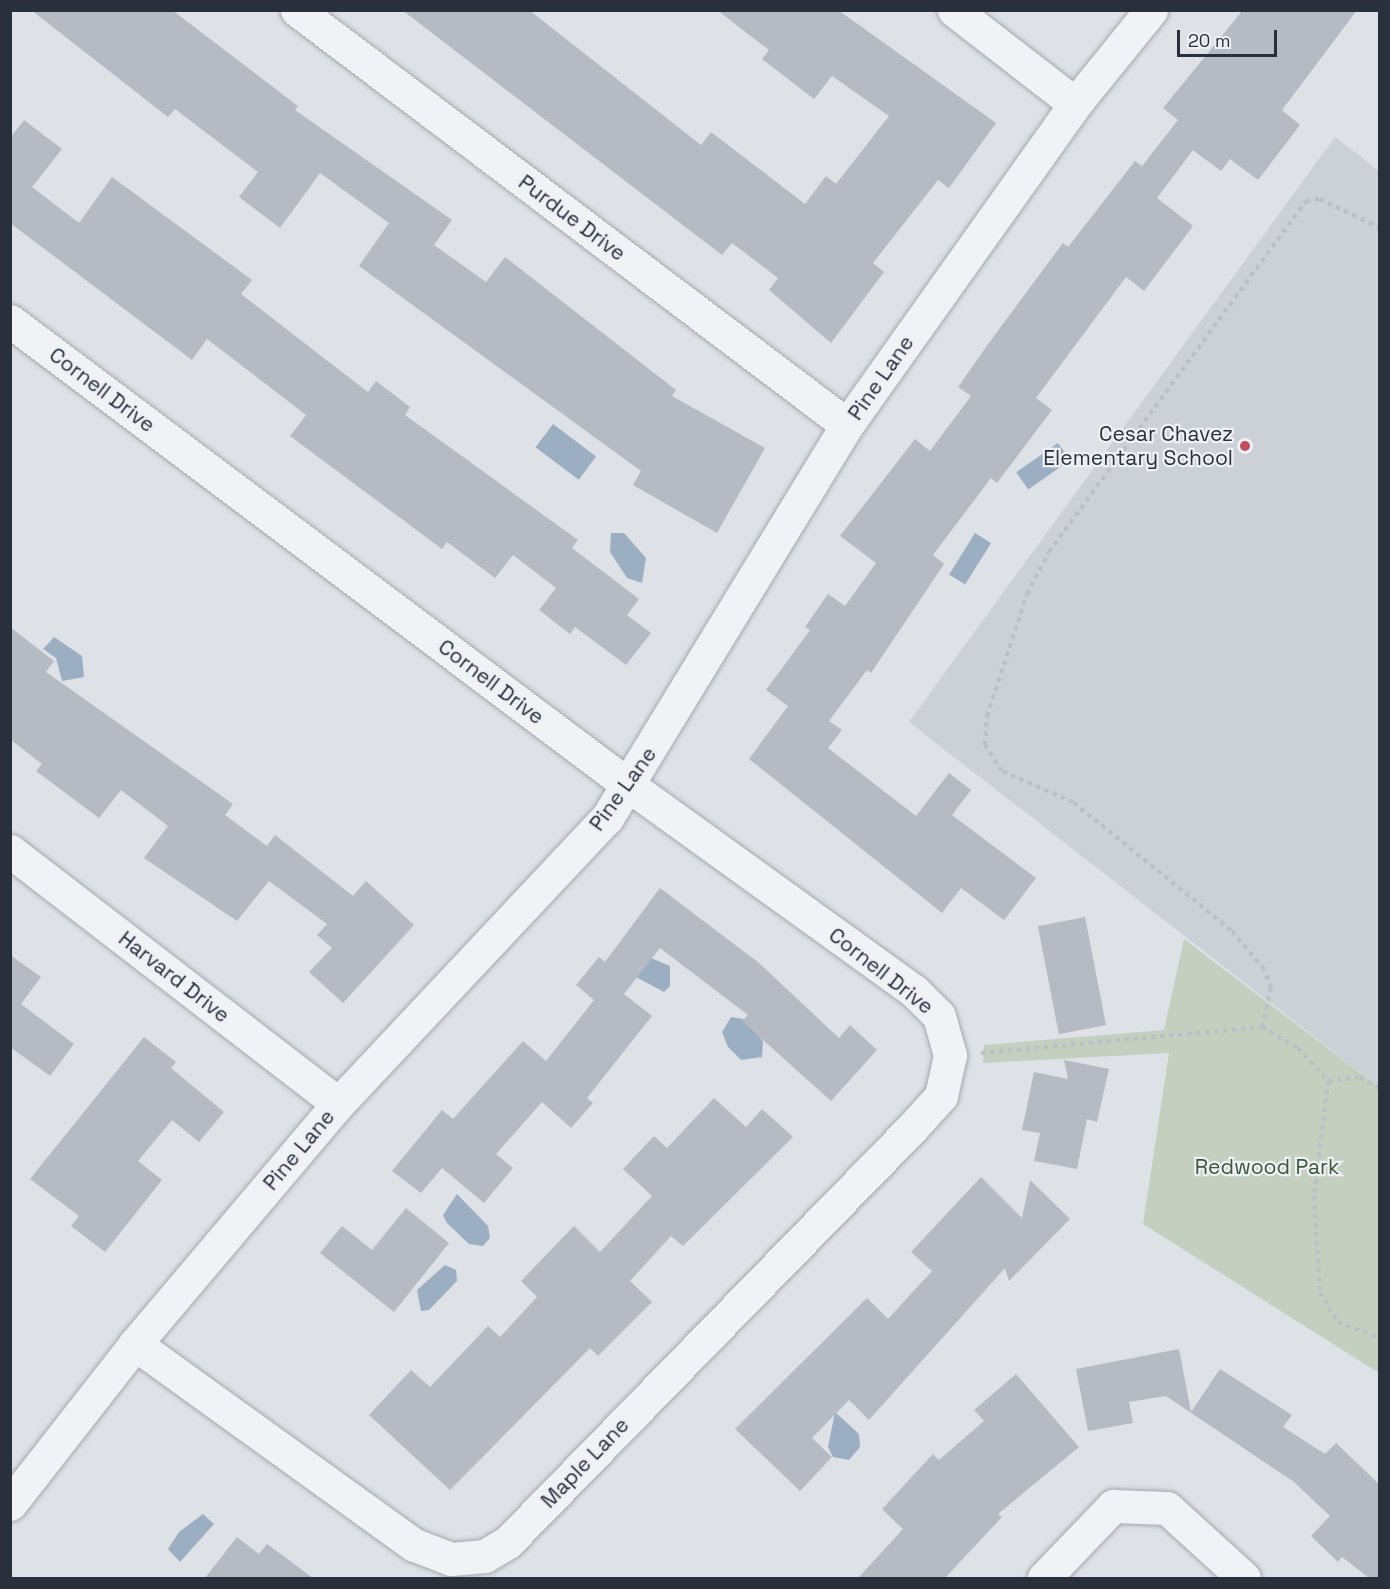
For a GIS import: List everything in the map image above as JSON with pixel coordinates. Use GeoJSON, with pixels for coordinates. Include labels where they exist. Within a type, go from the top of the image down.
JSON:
{"type":"FeatureCollection","features":[{"type":"Feature","properties":{"kind":"street","name":"Purdue Drive"},"geometry":{"type":"LineString","coordinates":[[297,10],[847,425]]}},
{"type":"Feature","properties":{"kind":"street"},"geometry":{"type":"LineString","coordinates":[[954,10],[1075,104]]}},
{"type":"Feature","properties":{"kind":"street","name":"Pine Lane"},"geometry":{"type":"LineString","coordinates":[[10,1504],[135,1344],[338,1104],[631,787],[847,425],[1075,104],[1151,10]]}},
{"type":"Feature","properties":{"kind":"street","name":"Cornell Drive"},"geometry":{"type":"LineString","coordinates":[[10,321],[631,787],[914,991],[939,1016],[950,1055]]}},
{"type":"Feature","properties":{"kind":"street","name":"Harvard Drive"},"geometry":{"type":"LineString","coordinates":[[10,851],[338,1104]]}},
{"type":"Feature","properties":{"kind":"street","name":"Maple Lane"},"geometry":{"type":"LineString","coordinates":[[135,1344],[414,1545],[451,1559],[486,1556],[508,1542],[912,1128],[941,1096],[950,1055]]}},
{"type":"Feature","properties":{"kind":"street"},"geometry":{"type":"LineString","coordinates":[[1044,1578],[1113,1506],[1167,1508],[1244,1578]]}},
{"type":"Feature","properties":{"kind":"path"},"geometry":{"type":"LineString","coordinates":[[1262,1027],[1271,988],[1264,969],[1231,930],[1073,802],[1002,771],[985,745],[987,716],[1027,594],[1049,552],[1306,201],[1320,199],[1380,228]]}},
{"type":"Feature","properties":{"kind":"path"},"geometry":{"type":"LineString","coordinates":[[950,1055],[1262,1027],[1298,1048],[1328,1080]]}},
{"type":"Feature","properties":{"kind":"path"},"geometry":{"type":"LineString","coordinates":[[1328,1080],[1360,1077],[1380,1089]]}},
{"type":"Feature","properties":{"kind":"path"},"geometry":{"type":"LineString","coordinates":[[1328,1080],[1314,1196],[1320,1292],[1338,1322],[1380,1338]]}},
{"type":"Feature","properties":{"kind":"shaded area","name":"Cesar Chavez Elementary School"},"geometry":{"type":"Polygon","coordinates":[[[1335,137],[1379,171],[1379,1087],[909,722],[1335,137]]]}},
{"type":"Feature","properties":{"kind":"green space","name":"Redwood Park"},"geometry":{"type":"Polygon","coordinates":[[[1184,939],[1379,1087],[1379,1373],[1143,1224],[1169,1053],[983,1063],[984,1045],[1164,1030],[1184,939]]]}},
{"type":"Feature","properties":{"kind":"water"},"geometry":{"type":"Polygon","coordinates":[[[553,424],[596,456],[579,480],[536,447],[553,424]]]}},
{"type":"Feature","properties":{"kind":"water"},"geometry":{"type":"Polygon","coordinates":[[[1058,443],[1070,460],[1028,489],[1016,472],[1058,443]]]}},
{"type":"Feature","properties":{"kind":"water"},"geometry":{"type":"Polygon","coordinates":[[[611,533],[624,533],[646,558],[642,583],[627,578],[610,552],[611,533]]]}},
{"type":"Feature","properties":{"kind":"water"},"geometry":{"type":"Polygon","coordinates":[[[975,533],[991,543],[965,585],[949,575],[975,533]]]}},
{"type":"Feature","properties":{"kind":"water"},"geometry":{"type":"Polygon","coordinates":[[[54,637],[82,656],[84,677],[62,681],[56,658],[43,649],[54,637]]]}},
{"type":"Feature","properties":{"kind":"water"},"geometry":{"type":"Polygon","coordinates":[[[651,958],[670,966],[670,986],[664,992],[634,976],[651,958]]]}},
{"type":"Feature","properties":{"kind":"water"},"geometry":{"type":"Polygon","coordinates":[[[731,1017],[743,1019],[763,1041],[762,1057],[741,1060],[728,1047],[722,1032],[731,1017]]]}},
{"type":"Feature","properties":{"kind":"water"},"geometry":{"type":"Polygon","coordinates":[[[457,1194],[488,1226],[490,1238],[483,1246],[469,1244],[447,1223],[443,1215],[457,1194]]]}},
{"type":"Feature","properties":{"kind":"water"},"geometry":{"type":"Polygon","coordinates":[[[445,1265],[456,1270],[457,1281],[429,1310],[421,1311],[417,1290],[445,1265]]]}},
{"type":"Feature","properties":{"kind":"water"},"geometry":{"type":"Polygon","coordinates":[[[835,1412],[859,1434],[860,1447],[849,1460],[833,1457],[828,1447],[835,1412]]]}},
{"type":"Feature","properties":{"kind":"water"},"geometry":{"type":"Polygon","coordinates":[[[203,1514],[214,1524],[180,1562],[168,1549],[179,1532],[203,1514]]]}},
{"type":"Feature","properties":{"kind":"building"},"geometry":{"type":"Polygon","coordinates":[[[31,10],[172,10],[298,106],[295,110],[452,220],[434,245],[486,282],[505,257],[676,390],[672,396],[765,448],[717,533],[633,485],[641,471],[359,266],[389,223],[320,173],[280,228],[239,197],[258,172],[175,109],[168,117],[31,10]]]}},
{"type":"Feature","properties":{"kind":"building"},"geometry":{"type":"Polygon","coordinates":[[[402,10],[529,10],[701,145],[711,132],[805,204],[826,176],[836,184],[889,116],[832,76],[814,99],[762,59],[769,50],[717,10],[838,10],[996,123],[949,188],[938,180],[873,263],[884,272],[831,343],[769,290],[778,278],[732,243],[722,255],[402,10]]]}},
{"type":"Feature","properties":{"kind":"building"},"geometry":{"type":"Polygon","coordinates":[[[1243,10],[1357,10],[1282,110],[1300,125],[1258,180],[1230,159],[1221,171],[1193,150],[1157,198],[1193,226],[1144,291],[1126,277],[1036,398],[1052,410],[997,483],[991,478],[933,555],[944,564],[871,673],[867,670],[829,721],[842,730],[828,748],[916,816],[949,773],[971,790],[952,815],[1036,878],[1004,920],[961,888],[942,913],[749,759],[788,706],[766,690],[810,630],[805,627],[828,594],[845,606],[876,563],[840,536],[915,439],[930,451],[971,396],[958,387],[991,340],[1063,243],[1068,247],[1135,161],[1142,166],[1178,120],[1163,108],[1243,10]]]}},
{"type":"Feature","properties":{"kind":"building"},"geometry":{"type":"Polygon","coordinates":[[[24,120],[62,149],[32,187],[79,223],[112,177],[252,280],[241,294],[368,392],[376,381],[410,407],[405,415],[578,540],[572,548],[639,599],[627,615],[651,633],[626,665],[575,627],[570,634],[539,610],[556,588],[513,555],[495,578],[447,542],[442,549],[290,436],[306,415],[207,339],[192,360],[10,223],[10,138],[24,120]]]}},
{"type":"Feature","properties":{"kind":"building"},"geometry":{"type":"Polygon","coordinates":[[[10,627],[54,661],[46,672],[233,804],[225,815],[267,846],[275,835],[353,896],[366,881],[414,925],[343,1003],[309,972],[332,948],[317,935],[327,924],[269,881],[237,921],[144,858],[168,826],[121,790],[99,818],[36,771],[42,764],[11,740],[10,627]]]}},
{"type":"Feature","properties":{"kind":"building"},"geometry":{"type":"Polygon","coordinates":[[[660,888],[759,963],[839,1038],[850,1025],[877,1050],[831,1101],[742,1021],[748,1015],[660,948],[624,994],[652,1016],[587,1098],[593,1103],[571,1128],[542,1102],[496,1154],[513,1168],[484,1203],[442,1168],[421,1193],[392,1171],[442,1110],[453,1119],[523,1041],[546,1061],[594,1000],[576,985],[599,957],[605,962],[660,888]]]}},
{"type":"Feature","properties":{"kind":"building"},"geometry":{"type":"Polygon","coordinates":[[[1085,917],[1106,1025],[1059,1034],[1038,926],[1085,917]]]}},
{"type":"Feature","properties":{"kind":"building"},"geometry":{"type":"Polygon","coordinates":[[[10,955],[41,977],[21,1004],[74,1044],[50,1076],[10,1047],[10,955]]]}},
{"type":"Feature","properties":{"kind":"building"},"geometry":{"type":"Polygon","coordinates":[[[144,1037],[176,1062],[171,1068],[224,1112],[199,1142],[172,1120],[138,1161],[162,1180],[105,1252],[71,1226],[79,1216],[30,1179],[144,1037]]]}},
{"type":"Feature","properties":{"kind":"building"},"geometry":{"type":"Polygon","coordinates":[[[1064,1060],[1109,1069],[1097,1122],[1087,1119],[1077,1169],[1034,1161],[1040,1133],[1022,1130],[1034,1072],[1068,1079],[1064,1060]]]}},
{"type":"Feature","properties":{"kind":"building"},"geometry":{"type":"Polygon","coordinates":[[[714,1098],[746,1127],[762,1109],[793,1137],[683,1246],[671,1236],[630,1281],[652,1302],[598,1356],[590,1348],[450,1490],[369,1415],[411,1370],[430,1387],[488,1326],[500,1337],[537,1297],[521,1281],[574,1226],[600,1252],[652,1196],[623,1169],[654,1136],[667,1148],[714,1098]]]}},
{"type":"Feature","properties":{"kind":"building"},"geometry":{"type":"Polygon","coordinates":[[[981,1177],[1022,1218],[1030,1180],[1070,1219],[1009,1281],[1005,1268],[869,1420],[849,1400],[812,1438],[832,1457],[800,1491],[735,1429],[867,1298],[888,1319],[932,1271],[911,1252],[981,1177]]]}},
{"type":"Feature","properties":{"kind":"building"},"geometry":{"type":"Polygon","coordinates":[[[406,1208],[449,1243],[394,1312],[320,1253],[342,1226],[372,1250],[406,1208]]]}},
{"type":"Feature","properties":{"kind":"building"},"geometry":{"type":"Polygon","coordinates":[[[1179,1349],[1191,1412],[1220,1369],[1292,1415],[1283,1427],[1325,1454],[1336,1443],[1380,1485],[1380,1578],[1369,1578],[1342,1557],[1338,1562],[1311,1536],[1330,1516],[1294,1482],[1166,1396],[1129,1402],[1133,1423],[1088,1431],[1076,1369],[1179,1349]]]}},
{"type":"Feature","properties":{"kind":"building"},"geometry":{"type":"Polygon","coordinates":[[[1016,1374],[1079,1447],[998,1514],[1002,1517],[945,1578],[858,1578],[903,1529],[882,1509],[933,1454],[939,1460],[984,1421],[974,1410],[1016,1374]]]}},
{"type":"Feature","properties":{"kind":"building"},"geometry":{"type":"Polygon","coordinates":[[[237,1537],[259,1554],[267,1544],[313,1578],[205,1578],[237,1537]]]}},
{"type":"Feature","properties":{"kind":"place","name":"Cesar Chavez Elementary School"},"geometry":{"type":"Point","coordinates":[1245,446]}}]}
